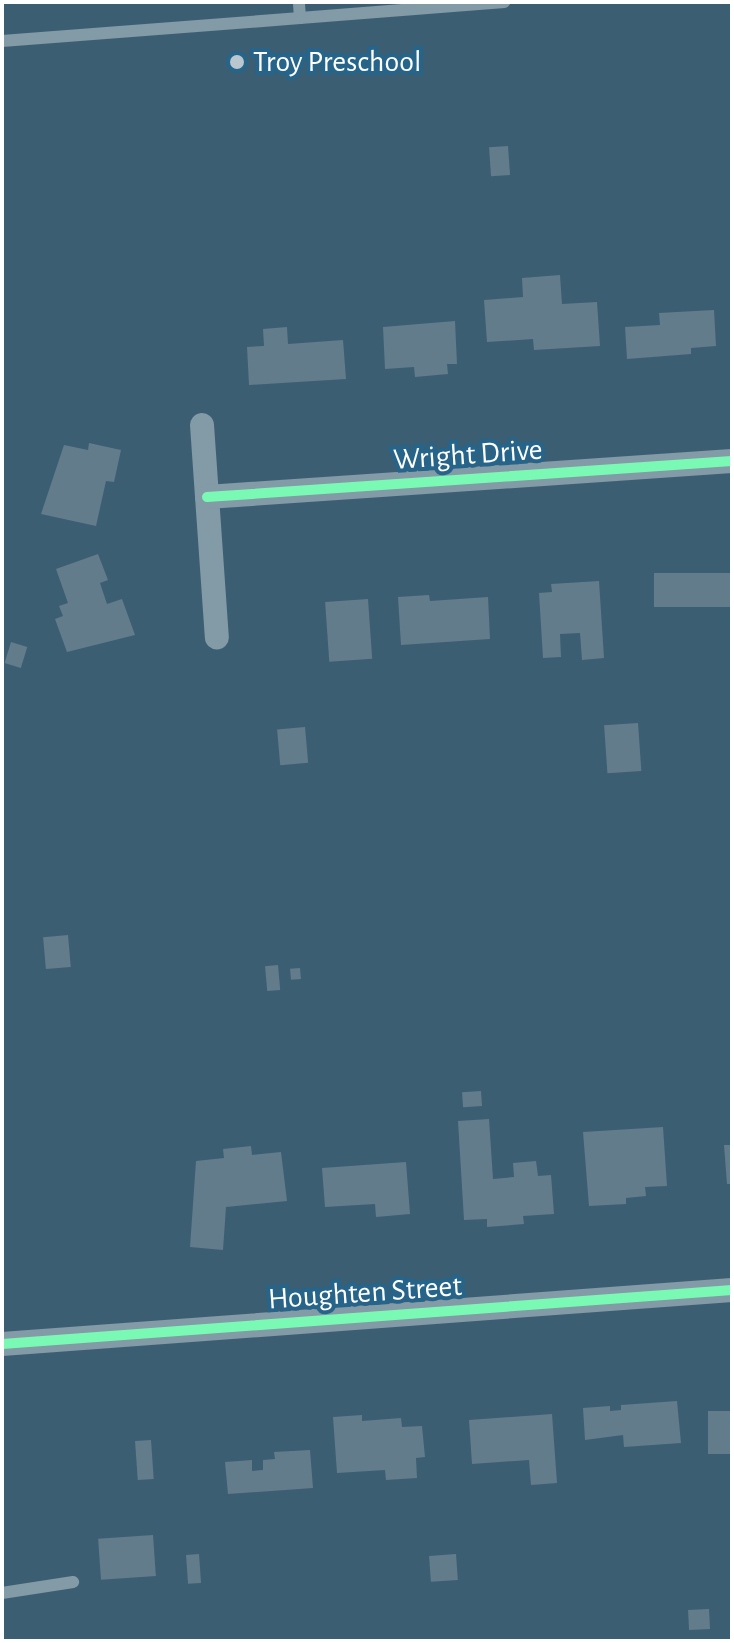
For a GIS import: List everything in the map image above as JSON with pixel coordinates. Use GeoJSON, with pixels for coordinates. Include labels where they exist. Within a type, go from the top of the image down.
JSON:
{"type":"FeatureCollection","features":[{"type":"Feature","properties":{"kind":"street"},"geometry":{"type":"LineString","coordinates":[[202,425],[217,637]]}},
{"type":"Feature","properties":{"kind":"street","name":"Wright Drive"},"geometry":{"type":"LineString","coordinates":[[207,497],[732,461]]}},
{"type":"Feature","properties":{"kind":"street","name":"Houghten Street"},"geometry":{"type":"LineString","coordinates":[[2,1344],[732,1290]]}},
{"type":"Feature","properties":{"kind":"lane"},"geometry":{"type":"LineString","coordinates":[[299,2],[300,18]]}},
{"type":"Feature","properties":{"kind":"lane"},"geometry":{"type":"LineString","coordinates":[[2,41],[501,2]]}},
{"type":"Feature","properties":{"kind":"lane"},"geometry":{"type":"LineString","coordinates":[[2,1593],[73,1582]]}},
{"type":"Feature","properties":{"kind":"building"},"geometry":{"type":"Polygon","coordinates":[[[508,146],[510,175],[491,176],[489,147],[508,146]]]}},
{"type":"Feature","properties":{"kind":"building"},"geometry":{"type":"Polygon","coordinates":[[[560,275],[562,304],[597,302],[600,346],[534,350],[533,339],[487,342],[484,300],[523,297],[522,278],[560,275]]]}},
{"type":"Feature","properties":{"kind":"building"},"geometry":{"type":"Polygon","coordinates":[[[714,310],[716,346],[691,348],[691,354],[627,359],[625,327],[660,325],[659,313],[714,310]]]}},
{"type":"Feature","properties":{"kind":"building"},"geometry":{"type":"Polygon","coordinates":[[[455,321],[457,364],[447,364],[448,374],[415,377],[414,367],[385,369],[383,327],[455,321]]]}},
{"type":"Feature","properties":{"kind":"building"},"geometry":{"type":"Polygon","coordinates":[[[287,327],[288,344],[343,340],[346,379],[249,385],[247,347],[264,346],[263,329],[287,327]]]}},
{"type":"Feature","properties":{"kind":"building"},"geometry":{"type":"Polygon","coordinates":[[[89,443],[121,450],[114,482],[106,481],[96,526],[41,514],[64,445],[88,450],[89,443]]]}},
{"type":"Feature","properties":{"kind":"building"},"geometry":{"type":"Polygon","coordinates":[[[98,554],[108,580],[100,583],[107,604],[122,599],[135,635],[67,652],[55,619],[63,616],[59,606],[68,603],[56,569],[98,554]]]}},
{"type":"Feature","properties":{"kind":"building"},"geometry":{"type":"Polygon","coordinates":[[[654,573],[732,573],[732,607],[654,607],[654,573]]]}},
{"type":"Feature","properties":{"kind":"building"},"geometry":{"type":"Polygon","coordinates":[[[599,581],[604,658],[582,660],[580,633],[560,634],[561,657],[543,658],[539,593],[552,592],[551,584],[599,581]]]}},
{"type":"Feature","properties":{"kind":"building"},"geometry":{"type":"Polygon","coordinates":[[[429,595],[430,601],[488,597],[490,639],[401,645],[398,597],[429,595]]]}},
{"type":"Feature","properties":{"kind":"building"},"geometry":{"type":"Polygon","coordinates":[[[368,599],[372,659],[329,662],[325,602],[368,599]]]}},
{"type":"Feature","properties":{"kind":"building"},"geometry":{"type":"Polygon","coordinates":[[[11,642],[27,647],[21,668],[5,663],[11,642]]]}},
{"type":"Feature","properties":{"kind":"building"},"geometry":{"type":"Polygon","coordinates":[[[638,723],[641,771],[607,773],[604,725],[638,723]]]}},
{"type":"Feature","properties":{"kind":"building"},"geometry":{"type":"Polygon","coordinates":[[[305,727],[308,763],[280,765],[277,729],[305,727]]]}},
{"type":"Feature","properties":{"kind":"building"},"geometry":{"type":"Polygon","coordinates":[[[68,935],[71,967],[46,969],[43,937],[68,935]]]}},
{"type":"Feature","properties":{"kind":"building"},"geometry":{"type":"Polygon","coordinates":[[[278,965],[280,990],[267,991],[265,966],[278,965]]]}},
{"type":"Feature","properties":{"kind":"building"},"geometry":{"type":"Polygon","coordinates":[[[300,968],[301,979],[291,980],[290,969],[300,968]]]}},
{"type":"Feature","properties":{"kind":"building"},"geometry":{"type":"Polygon","coordinates":[[[481,1091],[482,1106],[463,1107],[462,1092],[481,1091]]]}},
{"type":"Feature","properties":{"kind":"building"},"geometry":{"type":"Polygon","coordinates":[[[489,1119],[493,1179],[514,1177],[513,1163],[536,1161],[538,1176],[551,1175],[554,1214],[523,1216],[524,1224],[487,1227],[487,1219],[464,1220],[458,1121],[489,1119]]]}},
{"type":"Feature","properties":{"kind":"building"},"geometry":{"type":"Polygon","coordinates":[[[663,1127],[667,1186],[645,1187],[646,1196],[626,1198],[626,1204],[589,1206],[583,1132],[663,1127]]]}},
{"type":"Feature","properties":{"kind":"building"},"geometry":{"type":"Polygon","coordinates":[[[724,1145],[732,1145],[732,1184],[727,1184],[724,1145]]]}},
{"type":"Feature","properties":{"kind":"building"},"geometry":{"type":"Polygon","coordinates":[[[251,1146],[252,1155],[281,1152],[287,1201],[226,1207],[223,1250],[190,1247],[196,1161],[224,1158],[223,1149],[251,1146]]]}},
{"type":"Feature","properties":{"kind":"building"},"geometry":{"type":"Polygon","coordinates":[[[406,1162],[410,1214],[376,1217],[375,1204],[325,1207],[322,1168],[406,1162]]]}},
{"type":"Feature","properties":{"kind":"building"},"geometry":{"type":"Polygon","coordinates":[[[677,1401],[681,1443],[624,1447],[623,1435],[585,1440],[583,1408],[610,1406],[610,1411],[621,1410],[621,1405],[677,1401]]]}},
{"type":"Feature","properties":{"kind":"building"},"geometry":{"type":"Polygon","coordinates":[[[708,1411],[732,1411],[732,1454],[708,1454],[708,1411]]]}},
{"type":"Feature","properties":{"kind":"building"},"geometry":{"type":"Polygon","coordinates":[[[552,1414],[557,1483],[531,1485],[529,1460],[472,1464],[469,1420],[552,1414]]]}},
{"type":"Feature","properties":{"kind":"building"},"geometry":{"type":"Polygon","coordinates":[[[362,1415],[362,1421],[401,1418],[402,1427],[422,1426],[425,1457],[416,1458],[417,1478],[386,1480],[385,1470],[337,1473],[333,1417],[362,1415]]]}},
{"type":"Feature","properties":{"kind":"building"},"geometry":{"type":"Polygon","coordinates":[[[151,1440],[154,1479],[138,1480],[135,1441],[151,1440]]]}},
{"type":"Feature","properties":{"kind":"building"},"geometry":{"type":"Polygon","coordinates":[[[310,1450],[313,1488],[228,1494],[225,1462],[252,1460],[252,1471],[263,1470],[263,1460],[275,1459],[274,1452],[310,1450]]]}},
{"type":"Feature","properties":{"kind":"building"},"geometry":{"type":"Polygon","coordinates":[[[153,1535],[156,1576],[101,1580],[98,1539],[153,1535]]]}},
{"type":"Feature","properties":{"kind":"building"},"geometry":{"type":"Polygon","coordinates":[[[199,1554],[201,1583],[188,1584],[186,1555],[199,1554]]]}},
{"type":"Feature","properties":{"kind":"building"},"geometry":{"type":"Polygon","coordinates":[[[456,1554],[458,1580],[431,1582],[429,1556],[456,1554]]]}},
{"type":"Feature","properties":{"kind":"building"},"geometry":{"type":"Polygon","coordinates":[[[709,1609],[710,1629],[689,1630],[688,1610],[709,1609]]]}},
{"type":"Feature","properties":{"kind":"cycle path"},"geometry":{"type":"LineString","coordinates":[[207,497],[732,461]]}},
{"type":"Feature","properties":{"kind":"cycle path"},"geometry":{"type":"LineString","coordinates":[[2,1344],[732,1290]]}},
{"type":"Feature","properties":{"kind":"place","name":"Troy Preschool"},"geometry":{"type":"Point","coordinates":[237,62]}}]}
